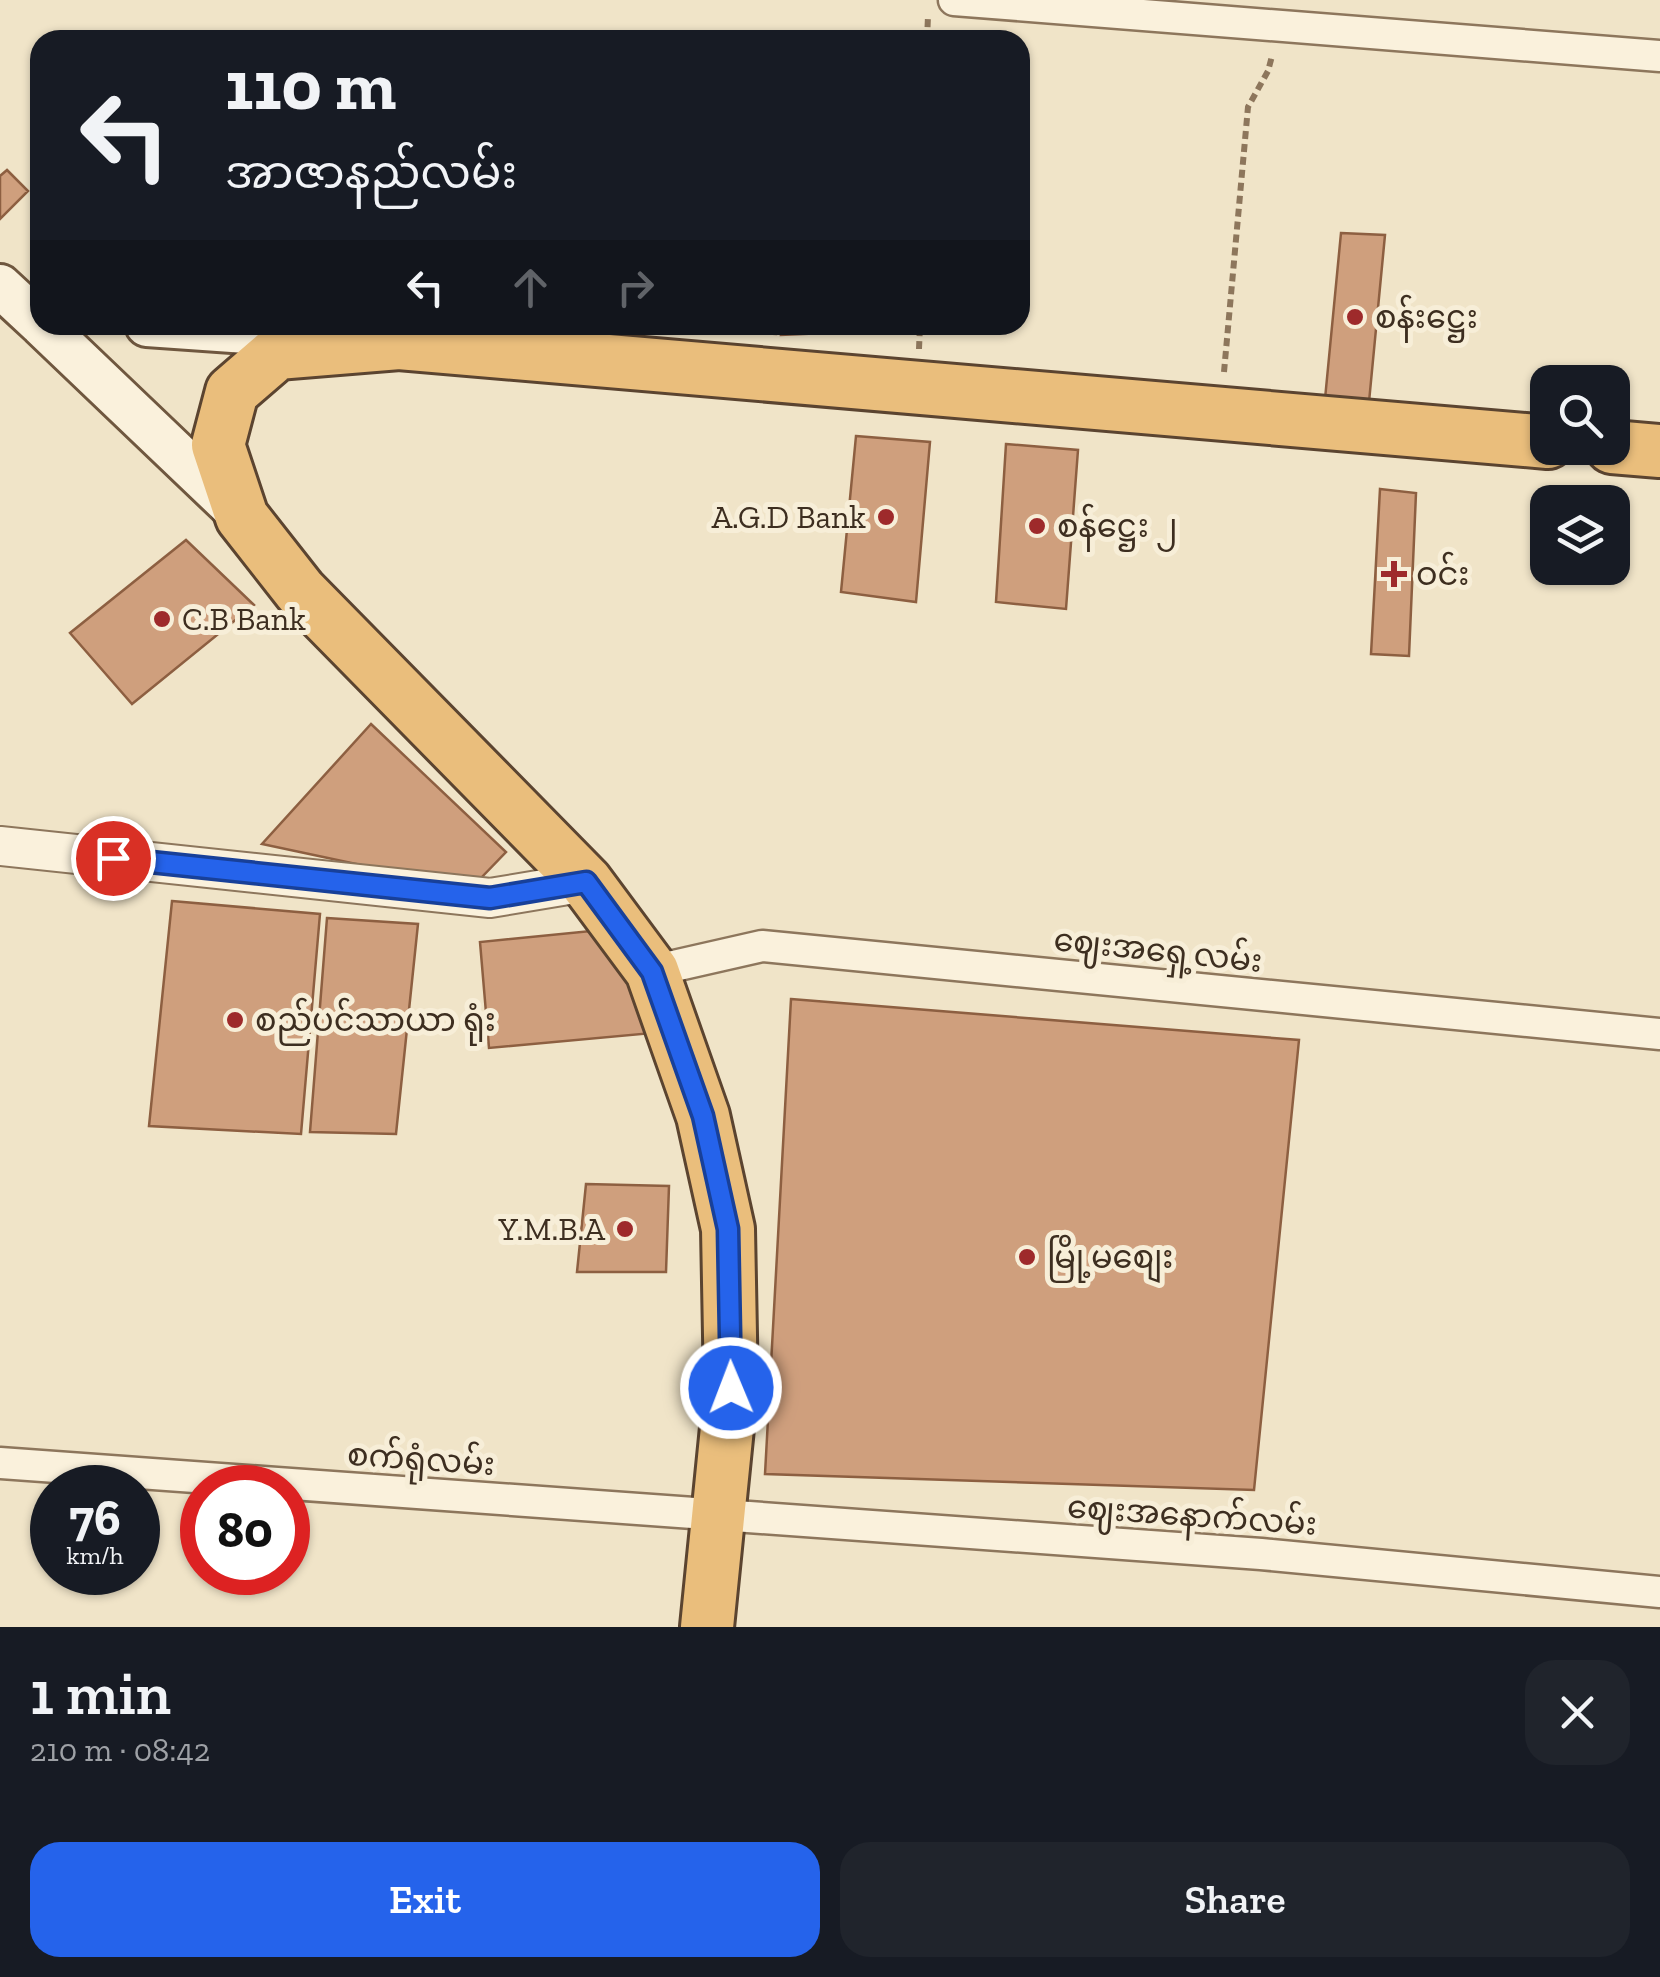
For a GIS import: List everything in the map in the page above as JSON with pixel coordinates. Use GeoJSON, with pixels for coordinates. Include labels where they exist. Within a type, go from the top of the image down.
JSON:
{"type":"FeatureCollection","features":[{"type":"Feature","properties":{"kind":"highway"},"geometry":{"type":"LineString","coordinates":[[707,1627],[731,1388],[728,1229],[703,1116],[652,972],[586,882],[300,591],[242,516],[218,445],[232,392],[277,353],[398,343],[1530,440]]}},
{"type":"Feature","properties":{"kind":"highway"},"geometry":{"type":"LineString","coordinates":[[1630,448],[1660,451]]}},
{"type":"Feature","properties":{"kind":"main road"},"geometry":{"type":"LineString","coordinates":[[0,286],[30,312]]}},
{"type":"Feature","properties":{"kind":"main road"},"geometry":{"type":"LineString","coordinates":[[55,335],[242,516]]}},
{"type":"Feature","properties":{"kind":"main road"},"geometry":{"type":"LineString","coordinates":[[286,335],[398,343]]}},
{"type":"Feature","properties":{"kind":"street"},"geometry":{"type":"LineString","coordinates":[[954,0],[1660,56]]}},
{"type":"Feature","properties":{"kind":"street"},"geometry":{"type":"LineString","coordinates":[[0,846],[490,898],[586,882]]}},
{"type":"Feature","properties":{"kind":"street","name":"ဈေးအရှေ့လမ်း"},"geometry":{"type":"LineString","coordinates":[[652,972],[762,946],[1660,1034]]}},
{"type":"Feature","properties":{"kind":"street","name":"စက်ရုံလမ်း"},"geometry":{"type":"LineString","coordinates":[[0,1463],[718,1515]]}},
{"type":"Feature","properties":{"kind":"street","name":"ဈေးအနောက်လမ်း"},"geometry":{"type":"LineString","coordinates":[[718,1515],[1262,1554],[1660,1592]]}},
{"type":"Feature","properties":{"kind":"path"},"geometry":{"type":"LineString","coordinates":[[1221,414],[1248,108],[1268,71],[1280,26]]}},
{"type":"Feature","properties":{"kind":"building"},"geometry":{"type":"Polygon","coordinates":[[[7,170],[28,191],[0,219],[0,176],[7,170]]]}},
{"type":"Feature","properties":{"kind":"building","name":"စန်းဋ္ဌေး"},"geometry":{"type":"Polygon","coordinates":[[[1341,233],[1385,235],[1369,402],[1325,399],[1341,233]]]}},
{"type":"Feature","properties":{"kind":"building","name":"A.G.D Bank"},"geometry":{"type":"Polygon","coordinates":[[[856,436],[930,442],[916,602],[841,592],[856,436]]]}},
{"type":"Feature","properties":{"kind":"building","name":"စန်ဋ္ဌေး ၂"},"geometry":{"type":"Polygon","coordinates":[[[1006,444],[1078,450],[1066,609],[996,602],[1006,444]]]}},
{"type":"Feature","properties":{"kind":"building","name":"ဝင်း"},"geometry":{"type":"Polygon","coordinates":[[[1380,489],[1416,493],[1409,656],[1371,654],[1380,489]]]}},
{"type":"Feature","properties":{"kind":"building","name":"C.B Bank"},"geometry":{"type":"Polygon","coordinates":[[[186,540],[254,605],[132,704],[70,633],[186,540]]]}},
{"type":"Feature","properties":{"kind":"building"},"geometry":{"type":"Polygon","coordinates":[[[371,724],[506,852],[479,880],[375,868],[262,844],[371,724]]]}},
{"type":"Feature","properties":{"kind":"building","name":"စည်ပင်သာယာ ရုံး"},"geometry":{"type":"Polygon","coordinates":[[[172,901],[320,914],[301,1134],[149,1126],[172,901]]]}},
{"type":"Feature","properties":{"kind":"building"},"geometry":{"type":"Polygon","coordinates":[[[327,918],[418,924],[396,1134],[310,1132],[327,918]]]}},
{"type":"Feature","properties":{"kind":"building"},"geometry":{"type":"Polygon","coordinates":[[[601,930],[637,978],[653,1033],[489,1048],[480,942],[601,930]]]}},
{"type":"Feature","properties":{"kind":"building","name":"မြို့မစျေး"},"geometry":{"type":"Polygon","coordinates":[[[791,999],[1299,1040],[1254,1490],[765,1474],[791,999]]]}},
{"type":"Feature","properties":{"kind":"building","name":"Y.M.B.A"},"geometry":{"type":"Polygon","coordinates":[[[586,1184],[669,1186],[666,1272],[577,1272],[586,1184]]]}},
{"type":"Feature","properties":{"kind":"place","name":"စန်းဋ္ဌေး"},"geometry":{"type":"Point","coordinates":[1355,317]}},
{"type":"Feature","properties":{"kind":"place","name":"A.G.D Bank"},"geometry":{"type":"Point","coordinates":[886,517]}},
{"type":"Feature","properties":{"kind":"place","name":"စန်ဋ္ဌေး ၂"},"geometry":{"type":"Point","coordinates":[1037,526]}},
{"type":"Feature","properties":{"kind":"place","name":"ဝင်း"},"geometry":{"type":"Point","coordinates":[1394,574]}},
{"type":"Feature","properties":{"kind":"place","name":"C.B Bank"},"geometry":{"type":"Point","coordinates":[162,619]}},
{"type":"Feature","properties":{"kind":"place","name":"စည်ပင်သာယာ ရုံး"},"geometry":{"type":"Point","coordinates":[235,1020]}},
{"type":"Feature","properties":{"kind":"place","name":"Y.M.B.A"},"geometry":{"type":"Point","coordinates":[625,1229]}},
{"type":"Feature","properties":{"kind":"place","name":"မြို့မစျေး"},"geometry":{"type":"Point","coordinates":[1027,1257]}},
{"type":"Feature","properties":{"kind":"route"},"geometry":{"type":"LineString","coordinates":[[113,858],[490,898],[586,882],[652,972],[703,1116],[728,1229],[731,1388]]}}]}
